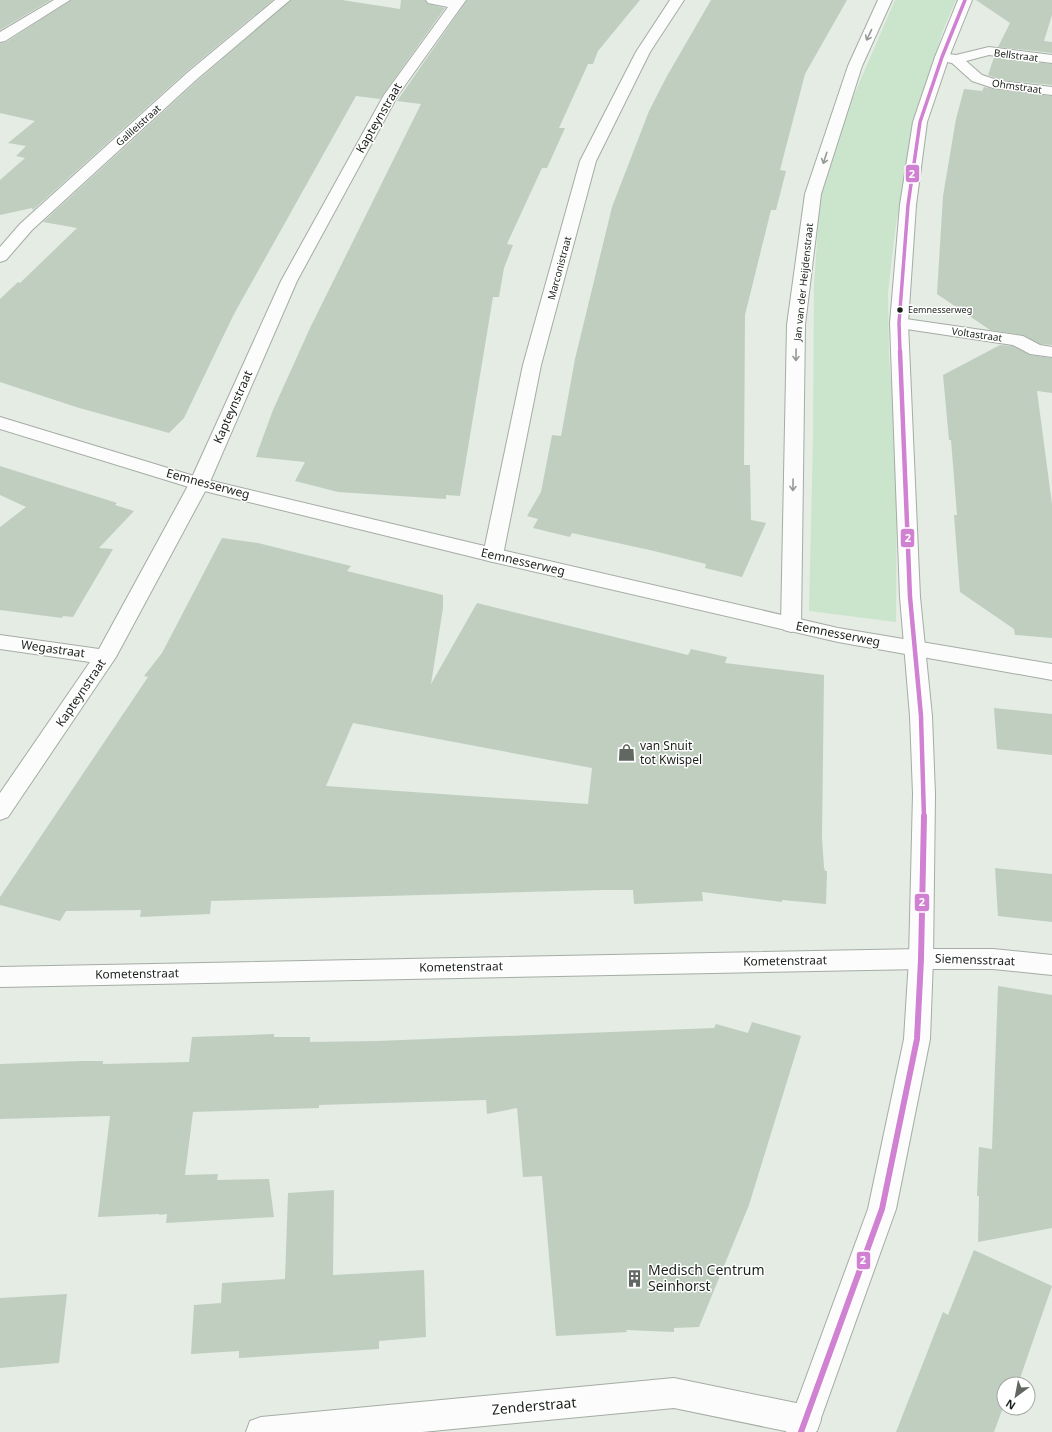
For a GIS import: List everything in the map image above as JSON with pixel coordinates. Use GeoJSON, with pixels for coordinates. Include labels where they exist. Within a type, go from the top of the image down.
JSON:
{"type":"FeatureCollection","features":[{"type":"Feature","properties":{"kind":"street"},"geometry":{"type":"LineString","coordinates":[[0,38],[63,0]]}},
{"type":"Feature","properties":{"kind":"street","name":"Galileistraat"},"geometry":{"type":"LineString","coordinates":[[0,256],[26,227],[192,76],[283,0]]}},
{"type":"Feature","properties":{"kind":"street"},"geometry":{"type":"LineString","coordinates":[[433,0],[457,2]]}},
{"type":"Feature","properties":{"kind":"street","name":"Marconistraat"},"geometry":{"type":"LineString","coordinates":[[493,555],[532,365],[588,161],[643,52],[677,0]]}},
{"type":"Feature","properties":{"kind":"street","name":"Jan van der Heijdenstraat"},"geometry":{"type":"LineString","coordinates":[[791,625],[796,325],[813,194],[855,66],[885,0]]}},
{"type":"Feature","properties":{"kind":"street"},"geometry":{"type":"LineString","coordinates":[[804,1426],[882,1209],[917,1039],[921,959],[924,794],[921,716],[910,597],[899,323],[908,205],[920,122],[949,58],[964,0]]}},
{"type":"Feature","properties":{"kind":"street","name":"Kapteynstraat"},"geometry":{"type":"LineString","coordinates":[[0,811],[105,657],[199,484],[289,281],[390,95],[457,2]]}},
{"type":"Feature","properties":{"kind":"street","name":"Bellstraat"},"geometry":{"type":"LineString","coordinates":[[949,58],[989,51],[1052,59]]}},
{"type":"Feature","properties":{"kind":"street","name":"Ohmstraat"},"geometry":{"type":"LineString","coordinates":[[949,58],[977,78],[998,85],[1052,91]]}},
{"type":"Feature","properties":{"kind":"street","name":"Voltastraat"},"geometry":{"type":"LineString","coordinates":[[899,323],[1017,340],[1036,350],[1052,352]]}},
{"type":"Feature","properties":{"kind":"street","name":"Eemnesserweg"},"geometry":{"type":"LineString","coordinates":[[0,423],[199,484],[493,555],[791,625],[915,649],[1052,672]]}},
{"type":"Feature","properties":{"kind":"street","name":"Wegastraat"},"geometry":{"type":"LineString","coordinates":[[0,642],[105,657]]}},
{"type":"Feature","properties":{"kind":"street","name":"Siemensstraat"},"geometry":{"type":"LineString","coordinates":[[921,959],[993,958],[1052,965]]}},
{"type":"Feature","properties":{"kind":"street","name":"Kometenstraat"},"geometry":{"type":"LineString","coordinates":[[0,977],[921,959]]}},
{"type":"Feature","properties":{"kind":"street","name":"Zenderstraat"},"geometry":{"type":"LineString","coordinates":[[261,1432],[674,1393],[804,1426]]}},
{"type":"Feature","properties":{"kind":"green space"},"geometry":{"type":"Polygon","coordinates":[[[895,0],[956,0],[943,30],[917,115],[896,224],[888,292],[889,357],[897,454],[896,622],[809,611],[813,441],[814,285],[820,199],[851,102],[895,0]]]}},
{"type":"Feature","properties":{"kind":"building"},"geometry":{"type":"Polygon","coordinates":[[[0,0],[51,0],[0,30],[0,0]]]}},
{"type":"Feature","properties":{"kind":"building"},"geometry":{"type":"Polygon","coordinates":[[[71,0],[273,0],[186,72],[33,210],[32,208],[0,215],[0,180],[25,158],[16,156],[26,146],[8,143],[35,121],[0,113],[0,43],[6,42],[71,0]]]}},
{"type":"Feature","properties":{"kind":"building"},"geometry":{"type":"Polygon","coordinates":[[[291,0],[342,0],[400,9],[401,0],[425,0],[428,4],[445,8],[380,99],[356,96],[234,314],[184,418],[169,433],[76,407],[0,382],[0,299],[18,282],[20,283],[77,228],[43,222],[198,80],[291,0]]]}},
{"type":"Feature","properties":{"kind":"building"},"geometry":{"type":"Polygon","coordinates":[[[467,0],[640,0],[598,51],[593,64],[588,64],[559,128],[565,128],[547,168],[542,168],[507,244],[513,245],[504,268],[499,297],[493,297],[460,496],[446,495],[446,499],[338,492],[295,481],[305,462],[256,457],[259,448],[273,410],[310,328],[421,104],[397,101],[467,0]]]}},
{"type":"Feature","properties":{"kind":"building"},"geometry":{"type":"Polygon","coordinates":[[[711,0],[847,0],[805,74],[780,170],[786,171],[776,210],[771,210],[745,315],[744,465],[750,465],[751,520],[766,523],[742,577],[705,568],[706,564],[654,551],[572,533],[570,537],[533,528],[538,519],[527,516],[541,492],[552,435],[561,436],[575,359],[612,207],[649,111],[667,76],[711,0]]]}},
{"type":"Feature","properties":{"kind":"building"},"geometry":{"type":"Polygon","coordinates":[[[976,0],[1052,0],[1052,15],[1044,41],[1052,42],[1052,53],[998,47],[1010,23],[976,0]]]}},
{"type":"Feature","properties":{"kind":"building"},"geometry":{"type":"Polygon","coordinates":[[[994,57],[1052,64],[1052,85],[1000,80],[988,75],[994,57]]]}},
{"type":"Feature","properties":{"kind":"building"},"geometry":{"type":"Polygon","coordinates":[[[984,87],[1052,96],[1052,345],[1040,344],[1023,335],[990,330],[937,294],[943,196],[956,119],[964,89],[982,91],[984,87]]]}},
{"type":"Feature","properties":{"kind":"building"},"geometry":{"type":"Polygon","coordinates":[[[1000,345],[1013,346],[1030,355],[1052,358],[1052,393],[1037,391],[1052,504],[1052,638],[1015,635],[1014,629],[960,592],[954,515],[957,515],[951,440],[949,440],[943,375],[1000,345]]]}},
{"type":"Feature","properties":{"kind":"building"},"geometry":{"type":"Polygon","coordinates":[[[0,466],[117,503],[115,505],[134,511],[99,548],[113,549],[73,617],[63,616],[62,618],[0,610],[0,527],[26,507],[0,495],[0,466]]]}},
{"type":"Feature","properties":{"kind":"building"},"geometry":{"type":"Polygon","coordinates":[[[222,538],[258,543],[351,566],[347,571],[443,595],[443,608],[431,684],[477,603],[688,655],[691,649],[727,657],[725,663],[824,675],[822,838],[824,867],[825,871],[827,871],[826,904],[782,900],[782,902],[702,892],[703,901],[634,904],[633,890],[601,890],[211,901],[210,914],[140,917],[141,910],[66,911],[60,921],[0,905],[0,897],[148,677],[144,676],[162,653],[222,538]],[[353,723],[326,786],[588,804],[592,768],[353,723]]]}},
{"type":"Feature","properties":{"kind":"building"},"geometry":{"type":"Polygon","coordinates":[[[994,708],[1052,714],[1052,755],[997,749],[994,708]]]}},
{"type":"Feature","properties":{"kind":"building"},"geometry":{"type":"Polygon","coordinates":[[[995,868],[1052,874],[1052,922],[998,916],[995,868]]]}},
{"type":"Feature","properties":{"kind":"building"},"geometry":{"type":"Polygon","coordinates":[[[998,986],[1052,995],[1052,1228],[978,1242],[979,1196],[977,1196],[979,1147],[992,1149],[998,986]]]}},
{"type":"Feature","properties":{"kind":"building"},"geometry":{"type":"Polygon","coordinates":[[[752,1022],[801,1036],[749,1205],[699,1327],[674,1328],[674,1332],[626,1330],[627,1332],[556,1336],[542,1176],[523,1177],[517,1108],[487,1114],[486,1100],[319,1105],[319,1108],[193,1112],[185,1175],[218,1174],[217,1180],[269,1179],[274,1217],[166,1223],[167,1214],[98,1217],[110,1116],[0,1119],[0,1064],[81,1061],[103,1061],[103,1064],[189,1062],[192,1037],[274,1034],[274,1037],[310,1037],[310,1042],[377,1041],[714,1028],[716,1024],[748,1033],[752,1022]]]}},
{"type":"Feature","properties":{"kind":"building"},"geometry":{"type":"Polygon","coordinates":[[[334,1190],[333,1275],[424,1270],[426,1337],[379,1341],[379,1349],[239,1358],[239,1351],[191,1354],[194,1305],[221,1303],[222,1283],[285,1279],[288,1193],[334,1190]]]}},
{"type":"Feature","properties":{"kind":"building"},"geometry":{"type":"Polygon","coordinates":[[[974,1250],[1052,1286],[1021,1376],[996,1376],[996,1416],[1000,1416],[994,1432],[896,1432],[943,1312],[948,1315],[974,1250]]]}},
{"type":"Feature","properties":{"kind":"building"},"geometry":{"type":"Polygon","coordinates":[[[67,1294],[59,1363],[0,1368],[0,1298],[67,1294]]]}},
{"type":"Feature","properties":{"kind":"transit line","name":"2"},"geometry":{"type":"LineString","coordinates":[[801,1432],[882,1209],[917,1039],[921,959],[924,794],[921,716],[910,597],[899,323],[908,205],[920,122],[942,57],[965,0]]}},
{"type":"Feature","properties":{"kind":"place","name":"Eemnesserweg"},"geometry":{"type":"Point","coordinates":[900,310]}},
{"type":"Feature","properties":{"kind":"place","name":"van Snuit tot Kwispel"},"geometry":{"type":"Point","coordinates":[627,753]}},
{"type":"Feature","properties":{"kind":"place","name":"Medisch Centrum Seinhorst"},"geometry":{"type":"Point","coordinates":[635,1278]}}]}
